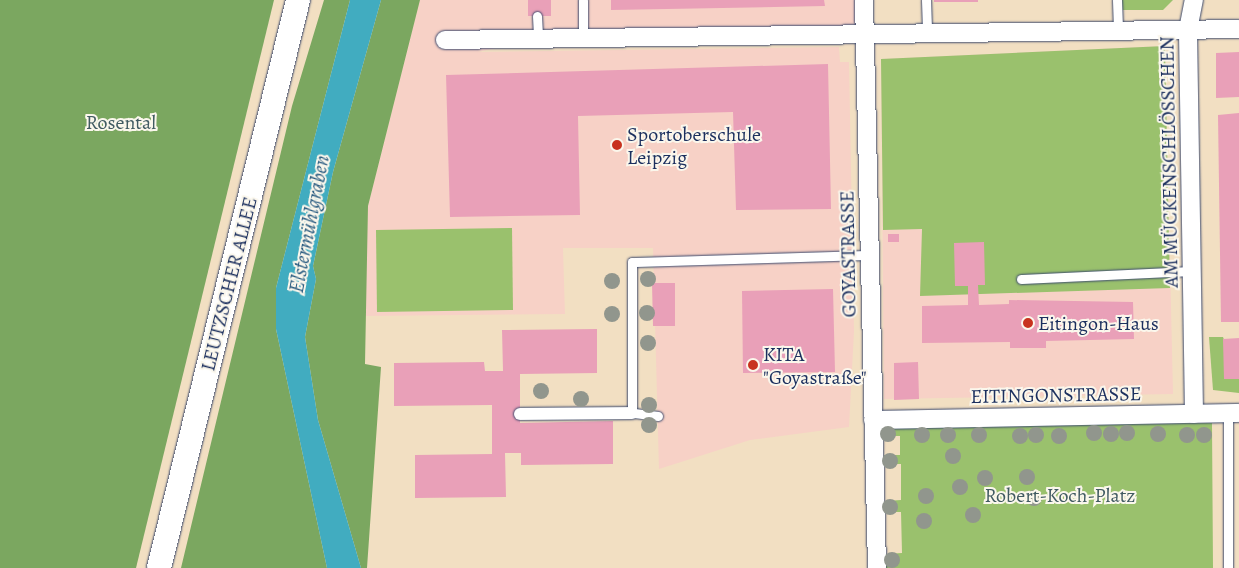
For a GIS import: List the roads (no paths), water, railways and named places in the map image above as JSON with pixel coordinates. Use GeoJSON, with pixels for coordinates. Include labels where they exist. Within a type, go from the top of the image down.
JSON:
{"type":"FeatureCollection","features":[{"type":"Feature","properties":{"kind":"main road","name":"LEUTZSCHER ALLEE"},"geometry":{"type":"LineString","coordinates":[[159,568],[298,0]]}},
{"type":"Feature","properties":{"kind":"street","name":"GOYASTRASSE"},"geometry":{"type":"LineString","coordinates":[[864,0],[877,568]]}},
{"type":"Feature","properties":{"kind":"street","name":"AM MÜCKENSCHLÖSSCHEN"},"geometry":{"type":"LineString","coordinates":[[1194,0],[1188,30],[1194,414]]}},
{"type":"Feature","properties":{"kind":"street"},"geometry":{"type":"LineString","coordinates":[[445,40],[583,37],[865,36],[1239,29]]}},
{"type":"Feature","properties":{"kind":"street"},"geometry":{"type":"LineString","coordinates":[[520,414],[632,412]]}},
{"type":"Feature","properties":{"kind":"street","name":"EITINGONSTRASSE"},"geometry":{"type":"LineString","coordinates":[[873,420],[1234,413]]}},
{"type":"Feature","properties":{"kind":"lane"},"geometry":{"type":"LineString","coordinates":[[583,0],[583,37]]}},
{"type":"Feature","properties":{"kind":"lane"},"geometry":{"type":"LineString","coordinates":[[926,0],[927,35]]}},
{"type":"Feature","properties":{"kind":"lane"},"geometry":{"type":"LineString","coordinates":[[1117,0],[1118,32]]}},
{"type":"Feature","properties":{"kind":"lane"},"geometry":{"type":"LineString","coordinates":[[537,16],[538,38]]}},
{"type":"Feature","properties":{"kind":"lane"},"geometry":{"type":"LineString","coordinates":[[658,416],[632,412],[632,262],[870,255]]}},
{"type":"Feature","properties":{"kind":"lane"},"geometry":{"type":"LineString","coordinates":[[1021,279],[1192,271]]}},
{"type":"Feature","properties":{"kind":"lane"},"geometry":{"type":"LineString","coordinates":[[1228,568],[1234,413]]}},
{"type":"Feature","properties":{"kind":"water","name":"Elstermühlgraben"},"geometry":{"type":"Polygon","coordinates":[[[350,0],[381,0],[333,172],[313,266],[316,279],[305,337],[318,420],[361,568],[327,568],[276,329],[276,288],[350,0]]]}},
{"type":"Feature","properties":{"kind":"place","name":"Sportoberschule Leipzig"},"geometry":{"type":"Point","coordinates":[617,145]}},
{"type":"Feature","properties":{"kind":"place","name":"Eitingon-Haus"},"geometry":{"type":"Point","coordinates":[1028,323]}},
{"type":"Feature","properties":{"kind":"place","name":"KITA \"Goyastraße\""},"geometry":{"type":"Point","coordinates":[753,365]}},
{"type":"Feature","properties":{"kind":"park label","name":"Rosental"},"geometry":{"type":"Point","coordinates":[121,122]}},
{"type":"Feature","properties":{"kind":"park label","name":"Robert-Koch-Platz"},"geometry":{"type":"Point","coordinates":[1060,495]}}]}
